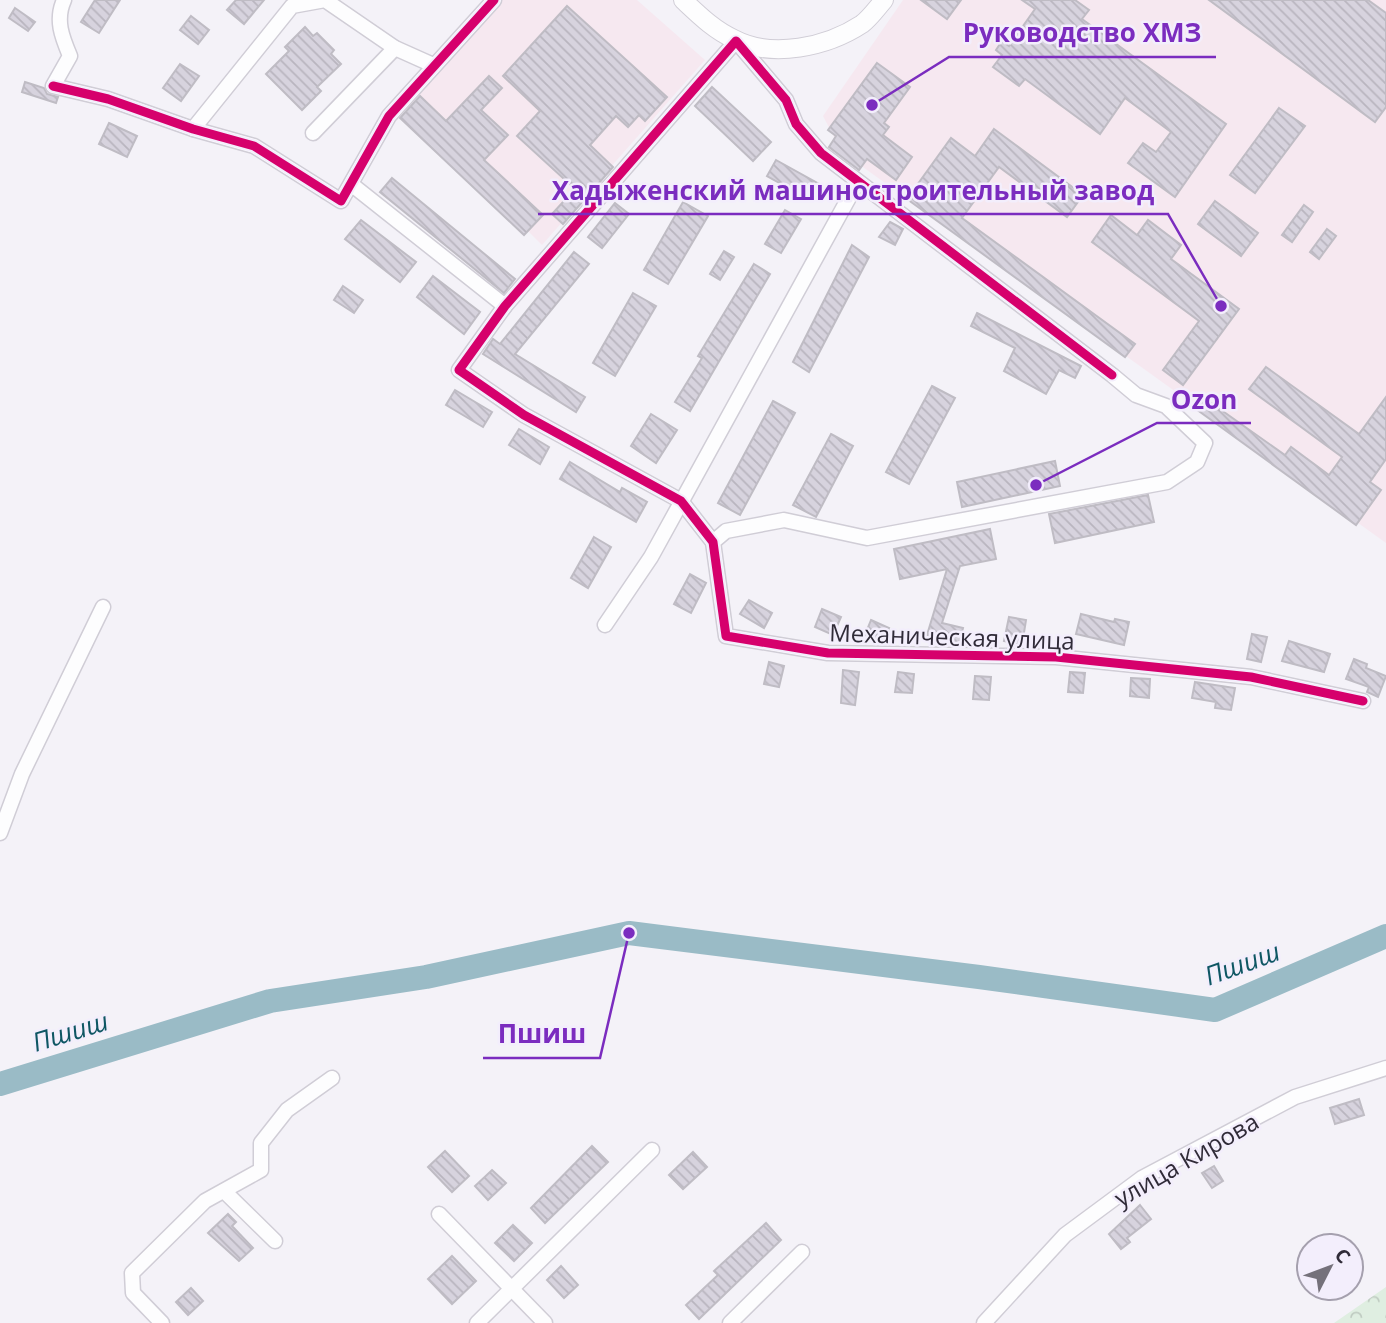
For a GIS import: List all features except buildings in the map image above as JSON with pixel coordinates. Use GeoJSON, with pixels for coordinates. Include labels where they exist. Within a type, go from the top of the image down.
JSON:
{"type":"FeatureCollection","features":[{"type":"Feature","properties":{"kind":"main road"},"geometry":{"type":"LineString","coordinates":[[683,0],[706,22],[736,41],[775,50],[820,44],[863,23],[884,0]]}},
{"type":"Feature","properties":{"kind":"street"},"geometry":{"type":"LineString","coordinates":[[64,0],[59,12],[62,37],[70,56],[53,86],[108,99],[193,129],[254,146],[341,201],[389,116],[494,0]]}},
{"type":"Feature","properties":{"kind":"street"},"geometry":{"type":"LineString","coordinates":[[193,129],[292,6],[325,0],[395,48],[433,65]]}},
{"type":"Feature","properties":{"kind":"street"},"geometry":{"type":"LineString","coordinates":[[736,41],[786,100],[796,124],[821,153],[1112,375],[1124,387],[1166,406],[1205,443],[1197,462],[1167,482],[867,537],[784,520],[726,531],[713,542],[681,501],[524,415],[459,370],[505,306],[736,41]]}},
{"type":"Feature","properties":{"kind":"street"},"geometry":{"type":"LineString","coordinates":[[313,133],[395,48]]}},
{"type":"Feature","properties":{"kind":"street"},"geometry":{"type":"LineString","coordinates":[[605,625],[651,557],[857,183]]}},
{"type":"Feature","properties":{"kind":"street"},"geometry":{"type":"LineString","coordinates":[[351,184],[505,306]]}},
{"type":"Feature","properties":{"kind":"street","name":"Механическая улица"},"geometry":{"type":"LineString","coordinates":[[713,542],[726,636],[828,653],[1070,658],[1251,677],[1363,701]]}},
{"type":"Feature","properties":{"kind":"street"},"geometry":{"type":"LineString","coordinates":[[0,832],[22,774],[103,607]]}},
{"type":"Feature","properties":{"kind":"street","name":"улица Кирова"},"geometry":{"type":"LineString","coordinates":[[984,1323],[1065,1235],[1142,1178],[1295,1097],[1386,1068]]}},
{"type":"Feature","properties":{"kind":"street"},"geometry":{"type":"LineString","coordinates":[[162,1323],[133,1293],[132,1273],[205,1201],[261,1170],[261,1143],[287,1110],[332,1078]]}},
{"type":"Feature","properties":{"kind":"street"},"geometry":{"type":"LineString","coordinates":[[477,1323],[652,1150]]}},
{"type":"Feature","properties":{"kind":"street"},"geometry":{"type":"LineString","coordinates":[[224,1191],[275,1241]]}},
{"type":"Feature","properties":{"kind":"street"},"geometry":{"type":"LineString","coordinates":[[439,1214],[545,1323]]}},
{"type":"Feature","properties":{"kind":"street"},"geometry":{"type":"LineString","coordinates":[[730,1323],[802,1252]]}},
{"type":"Feature","properties":{"kind":"shaded area"},"geometry":{"type":"Polygon","coordinates":[[[499,0],[637,0],[705,60],[542,245],[402,106],[499,0]]]}},
{"type":"Feature","properties":{"kind":"shaded area"},"geometry":{"type":"Polygon","coordinates":[[[903,0],[1386,0],[1386,543],[842,152],[823,116],[903,0]]]}},
{"type":"Feature","properties":{"kind":"green space"},"geometry":{"type":"Polygon","coordinates":[[[1386,1287],[1386,1323],[1334,1323],[1365,1302],[1386,1287]]]}},
{"type":"Feature","properties":{"kind":"waterway","name":"Пшиш"},"geometry":{"type":"LineString","coordinates":[[0,1084],[270,1001],[426,977],[629,933],[1215,1010],[1386,936]]}},
{"type":"Feature","properties":{"kind":"cycle path"},"geometry":{"type":"LineString","coordinates":[[53,86],[108,99],[193,129],[254,146],[341,201],[389,116],[494,0]]}},
{"type":"Feature","properties":{"kind":"cycle path"},"geometry":{"type":"LineString","coordinates":[[1112,375],[821,153],[796,124],[786,100],[736,41],[505,306],[459,370],[524,415],[681,501],[713,542],[726,636],[828,653],[1056,657],[1251,677],[1363,701]]}},
{"type":"Feature","properties":{"kind":"place","name":"Руководство ХМЗ"},"geometry":{"type":"Point","coordinates":[872,105]}},
{"type":"Feature","properties":{"kind":"place","name":"Хадыженский машиностроительный завод"},"geometry":{"type":"Point","coordinates":[1221,306]}},
{"type":"Feature","properties":{"kind":"place","name":"Ozon"},"geometry":{"type":"Point","coordinates":[1036,485]}},
{"type":"Feature","properties":{"kind":"place","name":"Пшиш"},"geometry":{"type":"Point","coordinates":[629,933]}}]}
